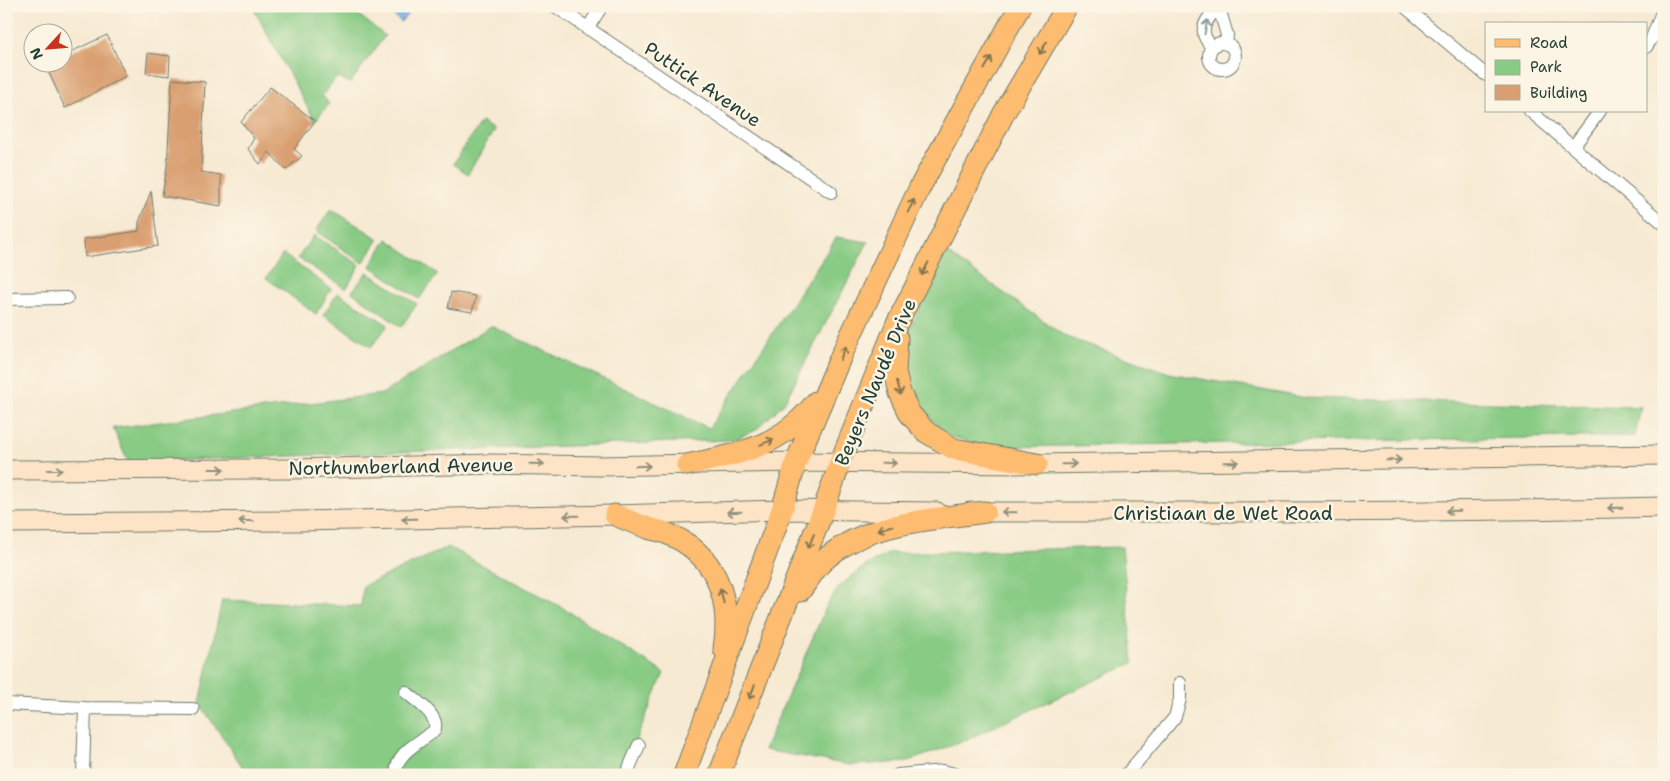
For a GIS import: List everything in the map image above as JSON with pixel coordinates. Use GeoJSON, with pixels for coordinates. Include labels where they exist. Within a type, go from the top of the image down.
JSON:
{"type":"FeatureCollection","features":[{"type":"Feature","properties":{"kind":"main road","name":"Beyers Naudé Drive"},"geometry":{"type":"LineString","coordinates":[[684,775],[782,510],[796,462],[829,385],[920,187],[1020,6]]}},
{"type":"Feature","properties":{"kind":"main road","name":"Beyers Naudé Drive"},"geometry":{"type":"LineString","coordinates":[[719,775],[823,511],[840,463],[897,323],[1004,114],[1067,6]]}},
{"type":"Feature","properties":{"kind":"main road"},"geometry":{"type":"LineString","coordinates":[[897,323],[895,372],[900,393],[910,414],[926,432],[954,449],[1037,464]]}},
{"type":"Feature","properties":{"kind":"main road"},"geometry":{"type":"LineString","coordinates":[[687,465],[724,457],[776,438],[807,414],[829,385]]}},
{"type":"Feature","properties":{"kind":"main road"},"geometry":{"type":"LineString","coordinates":[[796,462],[1037,464],[1664,455]]}},
{"type":"Feature","properties":{"kind":"main road","name":"Northumberland Avenue"},"geometry":{"type":"LineString","coordinates":[[6,470],[290,469],[493,464],[600,466],[796,462]]}},
{"type":"Feature","properties":{"kind":"main road","name":"Christiaan de Wet Road"},"geometry":{"type":"LineString","coordinates":[[782,510],[1328,512],[1664,507]]}},
{"type":"Feature","properties":{"kind":"main road"},"geometry":{"type":"LineString","coordinates":[[6,523],[298,521],[782,510]]}},
{"type":"Feature","properties":{"kind":"main road"},"geometry":{"type":"LineString","coordinates":[[777,628],[819,566],[840,548],[861,536],[890,526],[984,512]]}},
{"type":"Feature","properties":{"kind":"main road"},"geometry":{"type":"LineString","coordinates":[[615,515],[666,533],[687,545],[711,567],[724,598],[726,634],[720,679]]}},
{"type":"Feature","properties":{"kind":"street","name":"Puttick Avenue"},"geometry":{"type":"LineString","coordinates":[[555,6],[831,192]]}},
{"type":"Feature","properties":{"kind":"street"},"geometry":{"type":"LineString","coordinates":[[587,28],[602,6]]}},
{"type":"Feature","properties":{"kind":"street"},"geometry":{"type":"LineString","coordinates":[[1404,6],[1485,74]]}},
{"type":"Feature","properties":{"kind":"street"},"geometry":{"type":"LineString","coordinates":[[1212,48],[1204,36],[1204,28],[1208,18],[1221,7],[1227,35],[1226,44]]}},
{"type":"Feature","properties":{"kind":"street"},"geometry":{"type":"LineString","coordinates":[[1648,44],[1664,8]]}},
{"type":"Feature","properties":{"kind":"street"},"geometry":{"type":"LineString","coordinates":[[1218,44],[1226,44],[1233,49],[1235,56],[1232,64],[1226,68],[1218,68],[1212,63],[1210,56],[1212,48],[1218,44]]}},
{"type":"Feature","properties":{"kind":"street"},"geometry":{"type":"LineString","coordinates":[[1531,112],[1664,224]]}},
{"type":"Feature","properties":{"kind":"street"},"geometry":{"type":"LineString","coordinates":[[1573,148],[1599,112]]}},
{"type":"Feature","properties":{"kind":"street"},"geometry":{"type":"LineString","coordinates":[[6,299],[67,298]]}},
{"type":"Feature","properties":{"kind":"street"},"geometry":{"type":"LineString","coordinates":[[1126,775],[1175,717],[1180,700],[1180,683]]}},
{"type":"Feature","properties":{"kind":"street"},"geometry":{"type":"LineString","coordinates":[[397,775],[396,766],[399,759],[434,731],[436,727],[433,717],[406,692]]}},
{"type":"Feature","properties":{"kind":"street"},"geometry":{"type":"LineString","coordinates":[[6,704],[85,708],[193,709]]}},
{"type":"Feature","properties":{"kind":"street"},"geometry":{"type":"LineString","coordinates":[[83,775],[85,708]]}},
{"type":"Feature","properties":{"kind":"street"},"geometry":{"type":"LineString","coordinates":[[626,775],[639,745]]}},
{"type":"Feature","properties":{"kind":"street"},"geometry":{"type":"LineString","coordinates":[[898,775],[943,771],[958,775]]}},
{"type":"Feature","properties":{"kind":"green space"},"geometry":{"type":"Polygon","coordinates":[[[252,6],[348,6],[385,36],[350,83],[337,77],[322,95],[329,104],[315,121],[252,6]]]}},
{"type":"Feature","properties":{"kind":"green space"},"geometry":{"type":"Polygon","coordinates":[[[481,122],[494,130],[468,174],[453,164],[481,122]]]}},
{"type":"Feature","properties":{"kind":"green space"},"geometry":{"type":"Polygon","coordinates":[[[331,209],[379,239],[363,263],[316,231],[331,209]]]}},
{"type":"Feature","properties":{"kind":"green space"},"geometry":{"type":"Polygon","coordinates":[[[314,235],[360,265],[346,289],[298,258],[314,235]]]}},
{"type":"Feature","properties":{"kind":"green space"},"geometry":{"type":"Polygon","coordinates":[[[837,237],[868,242],[784,403],[756,430],[732,440],[128,462],[113,428],[382,394],[491,326],[709,428],[837,237]]]}},
{"type":"Feature","properties":{"kind":"green space"},"geometry":{"type":"Polygon","coordinates":[[[387,239],[438,274],[419,299],[370,266],[387,239]]]}},
{"type":"Feature","properties":{"kind":"green space"},"geometry":{"type":"Polygon","coordinates":[[[946,252],[1066,337],[1169,373],[1306,398],[1641,407],[1635,436],[1005,447],[979,445],[945,435],[916,399],[909,376],[906,337],[946,252]]]}},
{"type":"Feature","properties":{"kind":"green space"},"geometry":{"type":"Polygon","coordinates":[[[283,254],[331,289],[316,314],[266,278],[283,254]]]}},
{"type":"Feature","properties":{"kind":"green space"},"geometry":{"type":"Polygon","coordinates":[[[367,272],[417,304],[401,327],[352,292],[367,272]]]}},
{"type":"Feature","properties":{"kind":"green space"},"geometry":{"type":"Polygon","coordinates":[[[338,293],[388,325],[371,347],[323,315],[338,293]]]}},
{"type":"Feature","properties":{"kind":"green space"},"geometry":{"type":"Polygon","coordinates":[[[448,547],[563,608],[664,673],[621,775],[248,775],[200,704],[222,600],[361,606],[363,586],[448,547]]]}},
{"type":"Feature","properties":{"kind":"green space"},"geometry":{"type":"Polygon","coordinates":[[[1122,547],[1133,663],[959,743],[906,762],[851,765],[764,750],[827,605],[839,587],[862,568],[889,553],[1122,547]]]}},
{"type":"Feature","properties":{"kind":"water"},"geometry":{"type":"Polygon","coordinates":[[[383,6],[415,6],[401,22],[383,6]]]}},
{"type":"Feature","properties":{"kind":"building"},"geometry":{"type":"Polygon","coordinates":[[[107,35],[126,76],[65,108],[49,72],[72,72],[72,51],[107,35]]]}},
{"type":"Feature","properties":{"kind":"building"},"geometry":{"type":"Polygon","coordinates":[[[148,53],[170,56],[169,76],[146,73],[148,53]]]}},
{"type":"Feature","properties":{"kind":"building"},"geometry":{"type":"Polygon","coordinates":[[[172,79],[205,82],[201,172],[221,175],[221,206],[162,196],[167,167],[172,79]]]}},
{"type":"Feature","properties":{"kind":"building"},"geometry":{"type":"Polygon","coordinates":[[[270,87],[315,121],[294,149],[302,156],[286,170],[269,152],[260,164],[248,149],[254,138],[241,122],[270,87]]]}},
{"type":"Feature","properties":{"kind":"building"},"geometry":{"type":"Polygon","coordinates":[[[151,191],[158,246],[85,257],[84,239],[139,231],[139,222],[151,191]]]}},
{"type":"Feature","properties":{"kind":"building"},"geometry":{"type":"Polygon","coordinates":[[[451,292],[476,296],[472,312],[448,308],[451,292]]]}}]}
